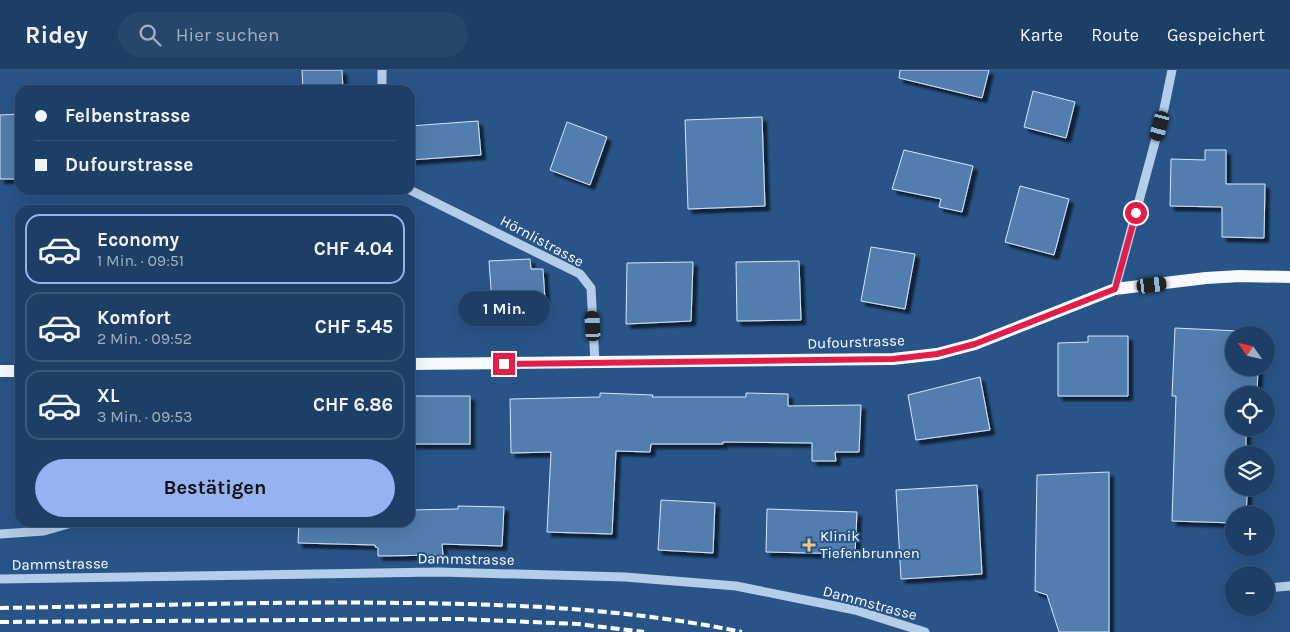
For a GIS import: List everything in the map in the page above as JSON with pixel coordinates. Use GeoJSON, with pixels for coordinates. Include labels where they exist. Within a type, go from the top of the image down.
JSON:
{"type":"FeatureCollection","features":[{"type":"Feature","properties":{"kind":"main road","name":"Dufourstrasse"},"geometry":{"type":"LineString","coordinates":[[415,364],[893,359],[937,354],[975,344],[1115,289],[1223,277],[1290,277]]}},
{"type":"Feature","properties":{"kind":"main road"},"geometry":{"type":"LineString","coordinates":[[0,371],[15,371]]}},
{"type":"Feature","properties":{"kind":"street"},"geometry":{"type":"LineString","coordinates":[[382,70],[382,85]]}},
{"type":"Feature","properties":{"kind":"street"},"geometry":{"type":"LineString","coordinates":[[1115,289],[1164,109],[1172,70]]}},
{"type":"Feature","properties":{"kind":"street","name":"Hörnlistrasse"},"geometry":{"type":"LineString","coordinates":[[415,192],[580,274],[591,288],[595,363]]}},
{"type":"Feature","properties":{"kind":"street"},"geometry":{"type":"LineString","coordinates":[[0,534],[44,531],[58,527]]}},
{"type":"Feature","properties":{"kind":"street","name":"Dammstrasse"},"geometry":{"type":"LineString","coordinates":[[0,580],[438,572],[625,577],[736,586],[855,610],[925,632]]}},
{"type":"Feature","properties":{"kind":"street"},"geometry":{"type":"LineString","coordinates":[[1275,587],[1290,586]]}},
{"type":"Feature","properties":{"kind":"building"},"geometry":{"type":"Polygon","coordinates":[[[302,70],[342,70],[343,85],[303,85],[302,70]]]}},
{"type":"Feature","properties":{"kind":"building"},"geometry":{"type":"Polygon","coordinates":[[[900,70],[989,70],[982,98],[899,78],[900,70]]]}},
{"type":"Feature","properties":{"kind":"building"},"geometry":{"type":"Polygon","coordinates":[[[1033,91],[1075,102],[1066,138],[1024,127],[1033,91]]]}},
{"type":"Feature","properties":{"kind":"building"},"geometry":{"type":"Polygon","coordinates":[[[15,114],[15,179],[0,179],[0,115],[15,114]]]}},
{"type":"Feature","properties":{"kind":"building"},"geometry":{"type":"Polygon","coordinates":[[[762,117],[765,206],[688,209],[685,120],[762,117]]]}},
{"type":"Feature","properties":{"kind":"building"},"geometry":{"type":"Polygon","coordinates":[[[478,121],[481,155],[415,160],[415,126],[478,121]]]}},
{"type":"Feature","properties":{"kind":"building"},"geometry":{"type":"Polygon","coordinates":[[[567,122],[607,137],[590,185],[550,170],[567,122]]]}},
{"type":"Feature","properties":{"kind":"building"},"geometry":{"type":"Polygon","coordinates":[[[904,150],[973,166],[962,212],[939,207],[941,199],[892,189],[904,150]]]}},
{"type":"Feature","properties":{"kind":"building"},"geometry":{"type":"Polygon","coordinates":[[[1205,150],[1226,150],[1226,184],[1265,184],[1264,238],[1222,237],[1222,207],[1170,206],[1171,159],[1205,160],[1205,150]]]}},
{"type":"Feature","properties":{"kind":"building"},"geometry":{"type":"Polygon","coordinates":[[[1020,186],[1069,199],[1054,255],[1005,242],[1020,186]]]}},
{"type":"Feature","properties":{"kind":"building"},"geometry":{"type":"Polygon","coordinates":[[[871,247],[915,254],[905,309],[861,301],[871,247]]]}},
{"type":"Feature","properties":{"kind":"building"},"geometry":{"type":"Polygon","coordinates":[[[530,259],[531,269],[543,269],[545,300],[492,303],[489,261],[530,259]]]}},
{"type":"Feature","properties":{"kind":"building"},"geometry":{"type":"Polygon","coordinates":[[[799,261],[801,320],[737,321],[736,262],[799,261]]]}},
{"type":"Feature","properties":{"kind":"building"},"geometry":{"type":"Polygon","coordinates":[[[693,262],[691,321],[626,324],[627,263],[693,262]]]}},
{"type":"Feature","properties":{"kind":"building"},"geometry":{"type":"Polygon","coordinates":[[[1175,328],[1225,330],[1225,376],[1258,376],[1257,386],[1225,386],[1225,436],[1246,436],[1246,446],[1225,446],[1225,496],[1247,497],[1246,506],[1225,506],[1225,523],[1172,521],[1176,396],[1172,396],[1175,328]]]}},
{"type":"Feature","properties":{"kind":"building"},"geometry":{"type":"Polygon","coordinates":[[[1088,336],[1128,336],[1128,396],[1058,396],[1058,343],[1088,342],[1088,336]]]}},
{"type":"Feature","properties":{"kind":"building"},"geometry":{"type":"Polygon","coordinates":[[[980,377],[990,430],[916,440],[908,395],[980,377]]]}},
{"type":"Feature","properties":{"kind":"building"},"geometry":{"type":"Polygon","coordinates":[[[600,393],[653,395],[652,397],[746,397],[746,393],[788,394],[788,406],[861,405],[859,452],[835,452],[836,461],[812,461],[812,443],[723,442],[723,444],[651,444],[650,452],[616,451],[612,534],[547,532],[551,452],[511,453],[510,399],[600,397],[600,393]]]}},
{"type":"Feature","properties":{"kind":"building"},"geometry":{"type":"Polygon","coordinates":[[[415,396],[470,396],[470,444],[415,444],[415,396]]]}},
{"type":"Feature","properties":{"kind":"building"},"geometry":{"type":"Polygon","coordinates":[[[1109,472],[1109,632],[1059,632],[1047,595],[1035,591],[1037,475],[1109,472]]]}},
{"type":"Feature","properties":{"kind":"building"},"geometry":{"type":"Polygon","coordinates":[[[977,485],[982,574],[901,579],[896,490],[977,485]]]}},
{"type":"Feature","properties":{"kind":"building"},"geometry":{"type":"Polygon","coordinates":[[[661,500],[715,503],[713,553],[658,550],[661,500]]]}},
{"type":"Feature","properties":{"kind":"building"},"geometry":{"type":"Polygon","coordinates":[[[458,506],[504,507],[502,546],[442,544],[443,555],[378,556],[378,548],[375,545],[298,543],[299,527],[415,527],[415,510],[458,509],[458,506]]]}},
{"type":"Feature","properties":{"kind":"building"},"geometry":{"type":"Polygon","coordinates":[[[767,509],[857,512],[855,554],[766,552],[767,509]]]}},
{"type":"Feature","properties":{"kind":"railway"},"geometry":{"type":"LineString","coordinates":[[0,608],[303,603],[489,605],[616,613],[700,624],[742,632]]}},
{"type":"Feature","properties":{"kind":"railway"},"geometry":{"type":"LineString","coordinates":[[0,622],[460,619],[578,624],[644,632]]}},
{"type":"Feature","properties":{"kind":"place","name":"Klinik Tiefenbrunnen"},"geometry":{"type":"Point","coordinates":[809,545]}},
{"type":"Feature","properties":{"kind":"route"},"geometry":{"type":"LineString","coordinates":[[504,364],[893,359],[937,354],[975,344],[1115,289],[1136,213]]}}]}
